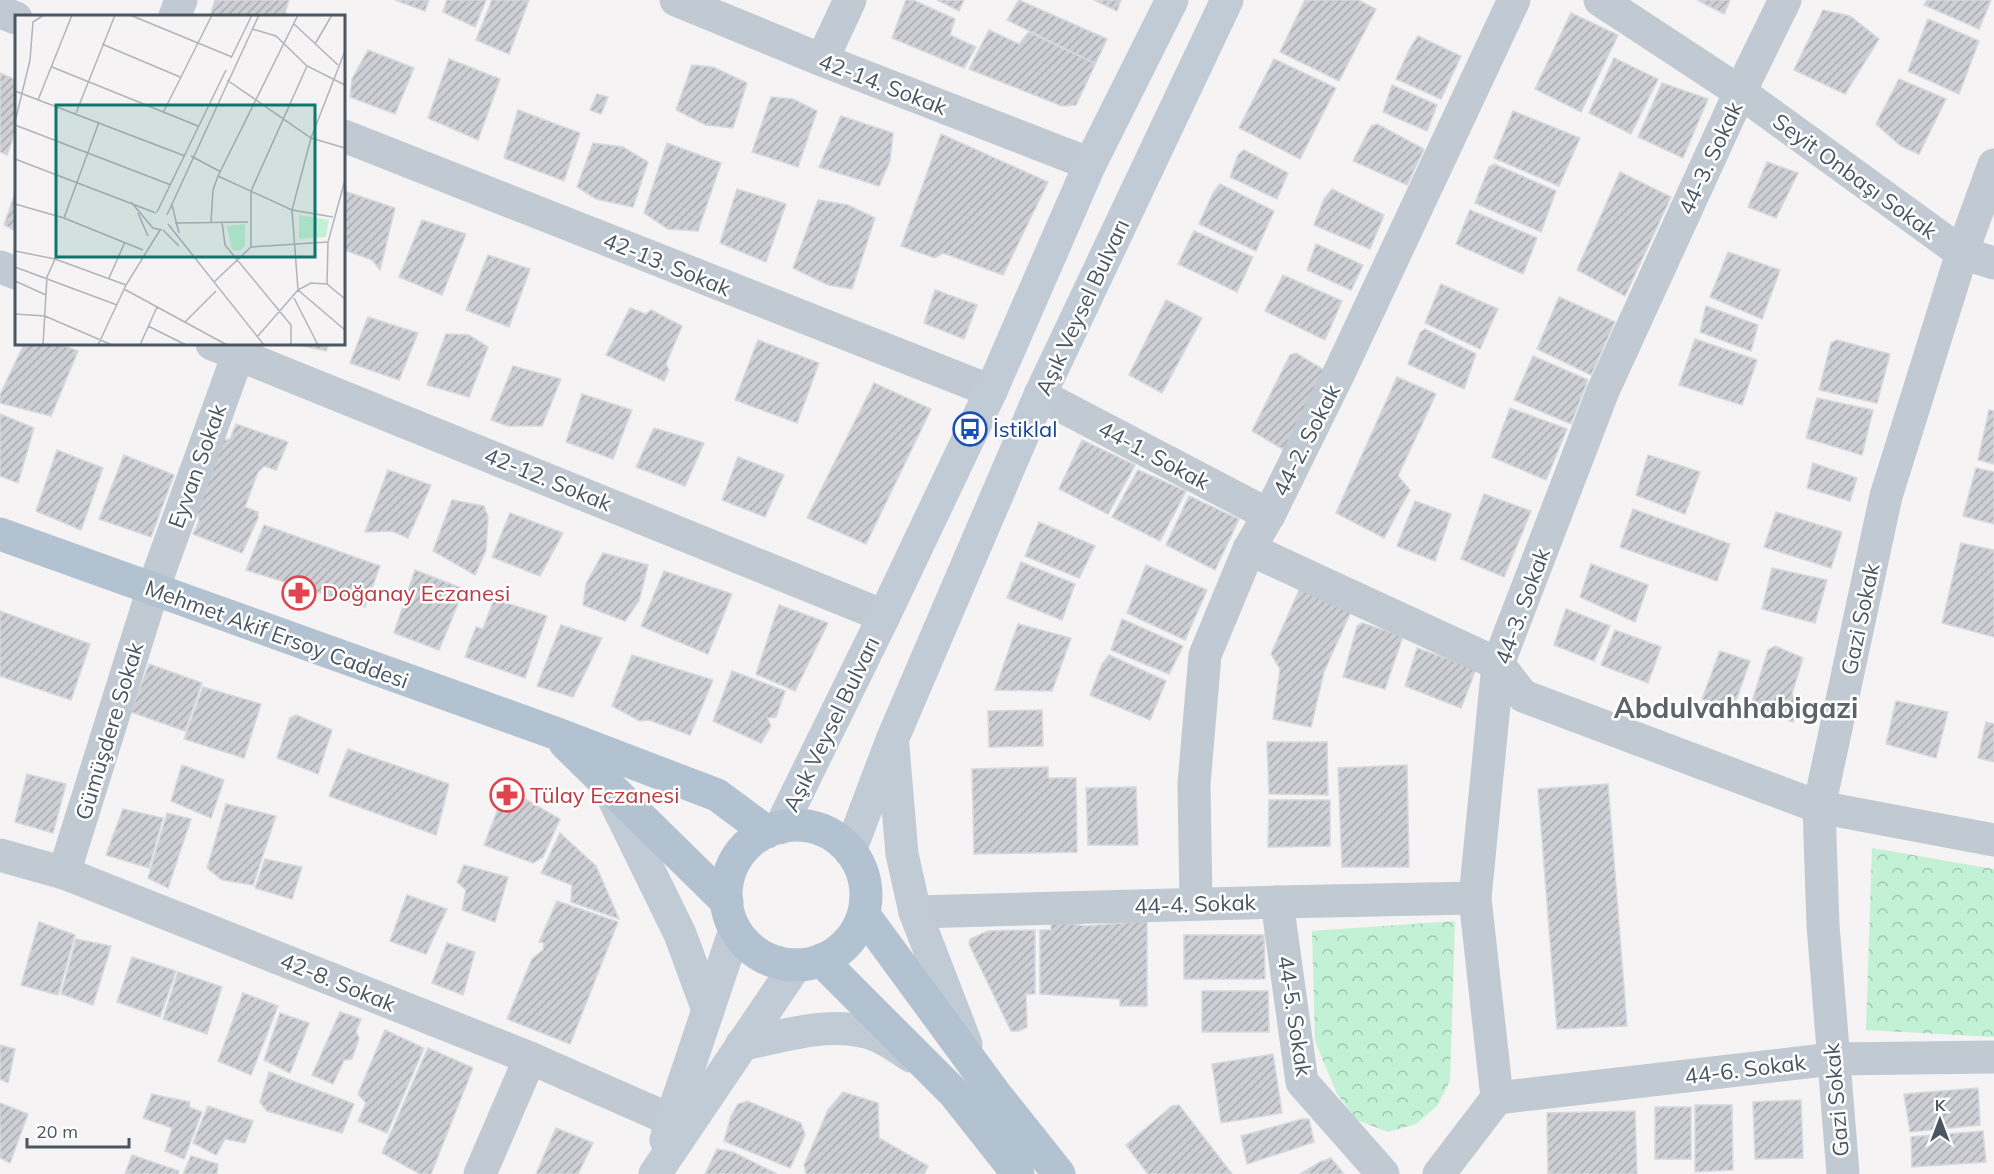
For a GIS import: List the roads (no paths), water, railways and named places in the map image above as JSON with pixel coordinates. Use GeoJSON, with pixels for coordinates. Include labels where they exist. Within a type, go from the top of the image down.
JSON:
{"type":"FeatureCollection","features":[{"type":"Feature","properties":{"kind":"main road","name":"Aşık Veysel Bulvarı"},"geometry":{"type":"LineString","coordinates":[[774,830],[884,616],[991,392],[1090,164],[1172,0]]}},
{"type":"Feature","properties":{"kind":"main road","name":"Aşık Veysel Bulvarı"},"geometry":{"type":"LineString","coordinates":[[850,851],[892,740],[1040,395],[1227,0]]}},
{"type":"Feature","properties":{"kind":"main road","name":"Mehmet Akif Ersoy Caddesi"},"geometry":{"type":"LineString","coordinates":[[0,534],[555,733],[717,795],[774,830]]}},
{"type":"Feature","properties":{"kind":"main road"},"geometry":{"type":"LineString","coordinates":[[555,733],[607,784],[731,916],[748,947],[765,958],[775,962],[809,963],[834,955],[849,941],[864,915],[866,894],[863,874],[850,851],[840,841],[822,831],[796,826],[774,830],[747,846],[734,862],[728,881],[731,916],[708,1010],[657,1169]]}},
{"type":"Feature","properties":{"kind":"main road"},"geometry":{"type":"LineString","coordinates":[[892,740],[902,854],[915,912],[962,1038],[996,1095]]}},
{"type":"Feature","properties":{"kind":"main road"},"geometry":{"type":"LineString","coordinates":[[607,784],[680,934],[708,1010]]}},
{"type":"Feature","properties":{"kind":"main road"},"geometry":{"type":"LineString","coordinates":[[864,915],[996,1095],[1059,1174]]}},
{"type":"Feature","properties":{"kind":"main road"},"geometry":{"type":"LineString","coordinates":[[657,1169],[741,1045],[809,963]]}},
{"type":"Feature","properties":{"kind":"main road"},"geometry":{"type":"LineString","coordinates":[[809,963],[954,1093],[1018,1174]]}},
{"type":"Feature","properties":{"kind":"main road"},"geometry":{"type":"LineString","coordinates":[[741,1045],[827,1028],[849,1030],[867,1032],[886,1040],[925,1065]]}},
{"type":"Feature","properties":{"kind":"street"},"geometry":{"type":"LineString","coordinates":[[175,15],[181,0]]}},
{"type":"Feature","properties":{"kind":"street","name":"42-14. Sokak"},"geometry":{"type":"LineString","coordinates":[[676,0],[822,60],[1090,164]]}},
{"type":"Feature","properties":{"kind":"street"},"geometry":{"type":"LineString","coordinates":[[822,60],[850,0]]}},
{"type":"Feature","properties":{"kind":"street","name":"44-2. Sokak"},"geometry":{"type":"LineString","coordinates":[[1196,904],[1194,784],[1205,655],[1249,549],[1269,515],[1340,371],[1514,0]]}},
{"type":"Feature","properties":{"kind":"street","name":"Seyit Onbaşı Sokak"},"geometry":{"type":"LineString","coordinates":[[1600,0],[1740,92],[1962,253],[1994,263]]}},
{"type":"Feature","properties":{"kind":"street","name":"44-3. Sokak"},"geometry":{"type":"LineString","coordinates":[[1497,1098],[1475,898],[1498,664],[1603,392],[1740,92],[1785,0]]}},
{"type":"Feature","properties":{"kind":"street"},"geometry":{"type":"LineString","coordinates":[[0,12],[15,18]]}},
{"type":"Feature","properties":{"kind":"street","name":"42-13. Sokak"},"geometry":{"type":"LineString","coordinates":[[345,136],[991,392]]}},
{"type":"Feature","properties":{"kind":"street","name":"Gazi Sokak"},"geometry":{"type":"LineString","coordinates":[[1842,1174],[1823,925],[1818,807],[1886,496],[1962,253],[1994,165]]}},
{"type":"Feature","properties":{"kind":"street"},"geometry":{"type":"LineString","coordinates":[[0,267],[15,273]]}},
{"type":"Feature","properties":{"kind":"street","name":"Eyvan Sokak"},"geometry":{"type":"LineString","coordinates":[[153,589],[230,347]]}},
{"type":"Feature","properties":{"kind":"street","name":"42-12. Sokak"},"geometry":{"type":"LineString","coordinates":[[230,347],[884,616]]}},
{"type":"Feature","properties":{"kind":"street","name":"44-1. Sokak"},"geometry":{"type":"LineString","coordinates":[[1040,395],[1269,515]]}},
{"type":"Feature","properties":{"kind":"street"},"geometry":{"type":"LineString","coordinates":[[1249,549],[1498,664],[1523,696],[1818,807],[1994,840]]}},
{"type":"Feature","properties":{"kind":"street","name":"Gümüşdere Sokak"},"geometry":{"type":"LineString","coordinates":[[64,873],[153,589]]}},
{"type":"Feature","properties":{"kind":"street","name":"42-8. Sokak"},"geometry":{"type":"LineString","coordinates":[[0,855],[64,873],[530,1058],[671,1120]]}},
{"type":"Feature","properties":{"kind":"street","name":"44-4. Sokak"},"geometry":{"type":"LineString","coordinates":[[915,912],[1475,898]]}},
{"type":"Feature","properties":{"kind":"street","name":"44-5. Sokak"},"geometry":{"type":"LineString","coordinates":[[1277,902],[1302,1082],[1383,1174]]}},
{"type":"Feature","properties":{"kind":"street","name":"44-6. Sokak"},"geometry":{"type":"LineString","coordinates":[[1497,1098],[1832,1059],[1994,1057]]}},
{"type":"Feature","properties":{"kind":"street"},"geometry":{"type":"LineString","coordinates":[[480,1174],[530,1058]]}},
{"type":"Feature","properties":{"kind":"street"},"geometry":{"type":"LineString","coordinates":[[1439,1174],[1497,1098]]}},
{"type":"Feature","properties":{"kind":"place","name":"İstiklal"},"geometry":{"type":"Point","coordinates":[970,429]}},
{"type":"Feature","properties":{"kind":"place","name":"Doğanay Eczanesi"},"geometry":{"type":"Point","coordinates":[299,593]}},
{"type":"Feature","properties":{"kind":"place","name":"Tülay Eczanesi"},"geometry":{"type":"Point","coordinates":[507,795]}},
{"type":"Feature","properties":{"kind":"district","name":"Abdulvahhabigazi"},"geometry":{"type":"Point","coordinates":[1736,707]}}]}
